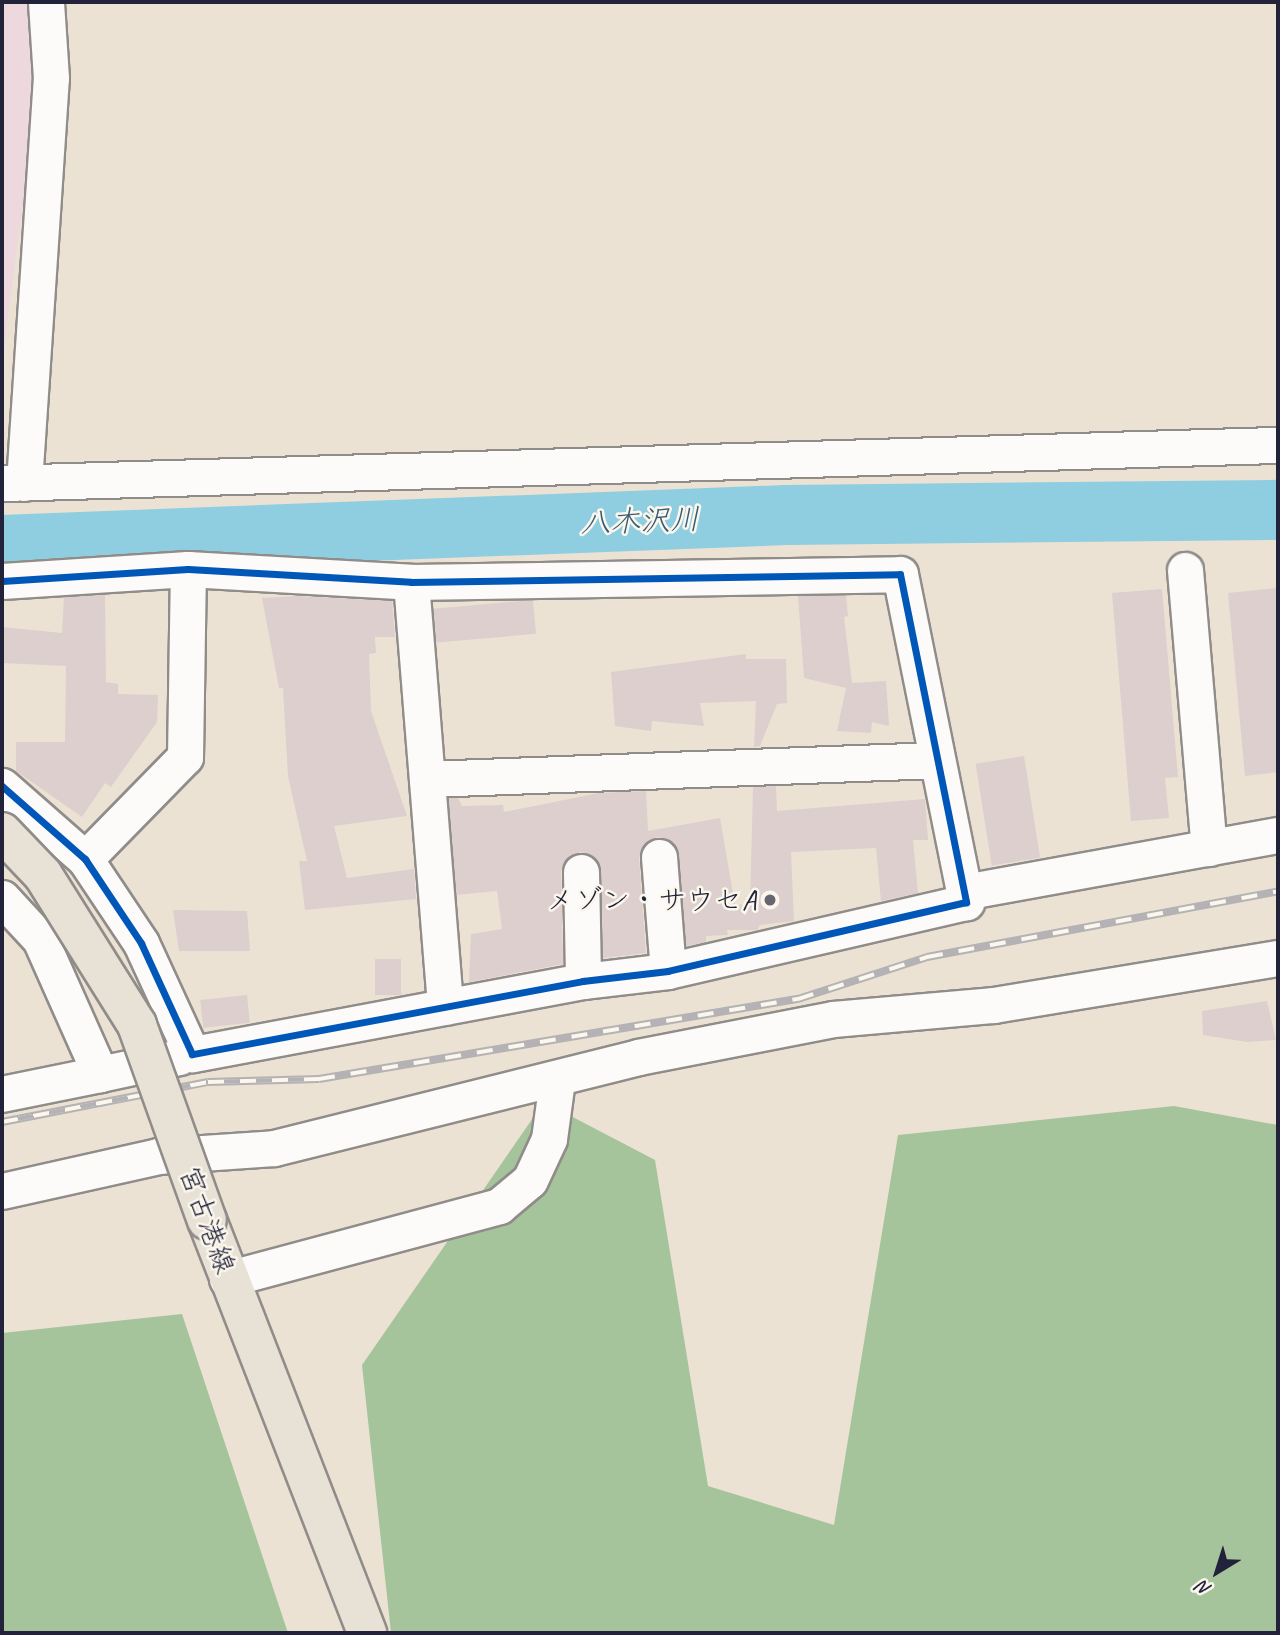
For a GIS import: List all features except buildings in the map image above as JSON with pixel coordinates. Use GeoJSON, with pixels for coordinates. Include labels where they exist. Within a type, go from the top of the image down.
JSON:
{"type":"FeatureCollection","features":[{"type":"Feature","properties":{"kind":"main road","name":"宮古港線"},"geometry":{"type":"LineString","coordinates":[[2,832],[43,876],[137,1024],[227,1279],[367,1633]]}},
{"type":"Feature","properties":{"kind":"street"},"geometry":{"type":"LineString","coordinates":[[46,2],[51,78],[13,483],[1278,444]]}},
{"type":"Feature","properties":{"kind":"street"},"geometry":{"type":"LineString","coordinates":[[2,581],[188,569],[411,582],[900,574],[966,902],[668,971],[583,981],[192,1054],[2,1094]]}},
{"type":"Feature","properties":{"kind":"street"},"geometry":{"type":"LineString","coordinates":[[85,859],[185,757],[188,569]]}},
{"type":"Feature","properties":{"kind":"street"},"geometry":{"type":"LineString","coordinates":[[1185,570],[1209,848]]}},
{"type":"Feature","properties":{"kind":"street"},"geometry":{"type":"LineString","coordinates":[[411,582],[445,1007]]}},
{"type":"Feature","properties":{"kind":"street"},"geometry":{"type":"LineString","coordinates":[[427,779],[937,760]]}},
{"type":"Feature","properties":{"kind":"street"},"geometry":{"type":"LineString","coordinates":[[2,786],[85,859],[141,943],[192,1054]]}},
{"type":"Feature","properties":{"kind":"street"},"geometry":{"type":"LineString","coordinates":[[964,892],[1278,835]]}},
{"type":"Feature","properties":{"kind":"street"},"geometry":{"type":"LineString","coordinates":[[659,857],[668,971]]}},
{"type":"Feature","properties":{"kind":"street"},"geometry":{"type":"LineString","coordinates":[[582,872],[583,981]]}},
{"type":"Feature","properties":{"kind":"street"},"geometry":{"type":"LineString","coordinates":[[2,898],[40,939],[100,1074]]}},
{"type":"Feature","properties":{"kind":"street"},"geometry":{"type":"LineString","coordinates":[[2,1191],[158,1156],[274,1148],[556,1080],[638,1057],[833,1019],[994,1005],[1278,958]]}},
{"type":"Feature","properties":{"kind":"street"},"geometry":{"type":"LineString","coordinates":[[227,1279],[499,1206],[530,1180],[549,1139],[556,1080]]}},
{"type":"Feature","properties":{"kind":"shaded area"},"geometry":{"type":"Polygon","coordinates":[[[2,2],[35,2],[40,72],[2,363],[2,2]]]}},
{"type":"Feature","properties":{"kind":"green space"},"geometry":{"type":"Polygon","coordinates":[[[544,1102],[655,1160],[708,1486],[834,1525],[898,1135],[1174,1106],[1278,1125],[1278,1633],[391,1633],[362,1365],[544,1102]]]}},
{"type":"Feature","properties":{"kind":"green space"},"geometry":{"type":"Polygon","coordinates":[[[182,1314],[288,1633],[2,1633],[2,1333],[182,1314]]]}},
{"type":"Feature","properties":{"kind":"waterway","name":"八木沢川"},"geometry":{"type":"LineString","coordinates":[[2,545],[786,515],[1278,510]]}},
{"type":"Feature","properties":{"kind":"railway"},"geometry":{"type":"LineString","coordinates":[[2,1122],[208,1082],[319,1079],[798,999],[927,957],[1278,891]]}},
{"type":"Feature","properties":{"kind":"cycle path"},"geometry":{"type":"LineString","coordinates":[[2,581],[188,569],[411,582],[900,574],[966,902],[668,971],[583,981],[192,1054],[141,943],[85,859],[2,786]]}},
{"type":"Feature","properties":{"kind":"place","name":"メゾン・サウセA"},"geometry":{"type":"Point","coordinates":[770,900]}}]}
